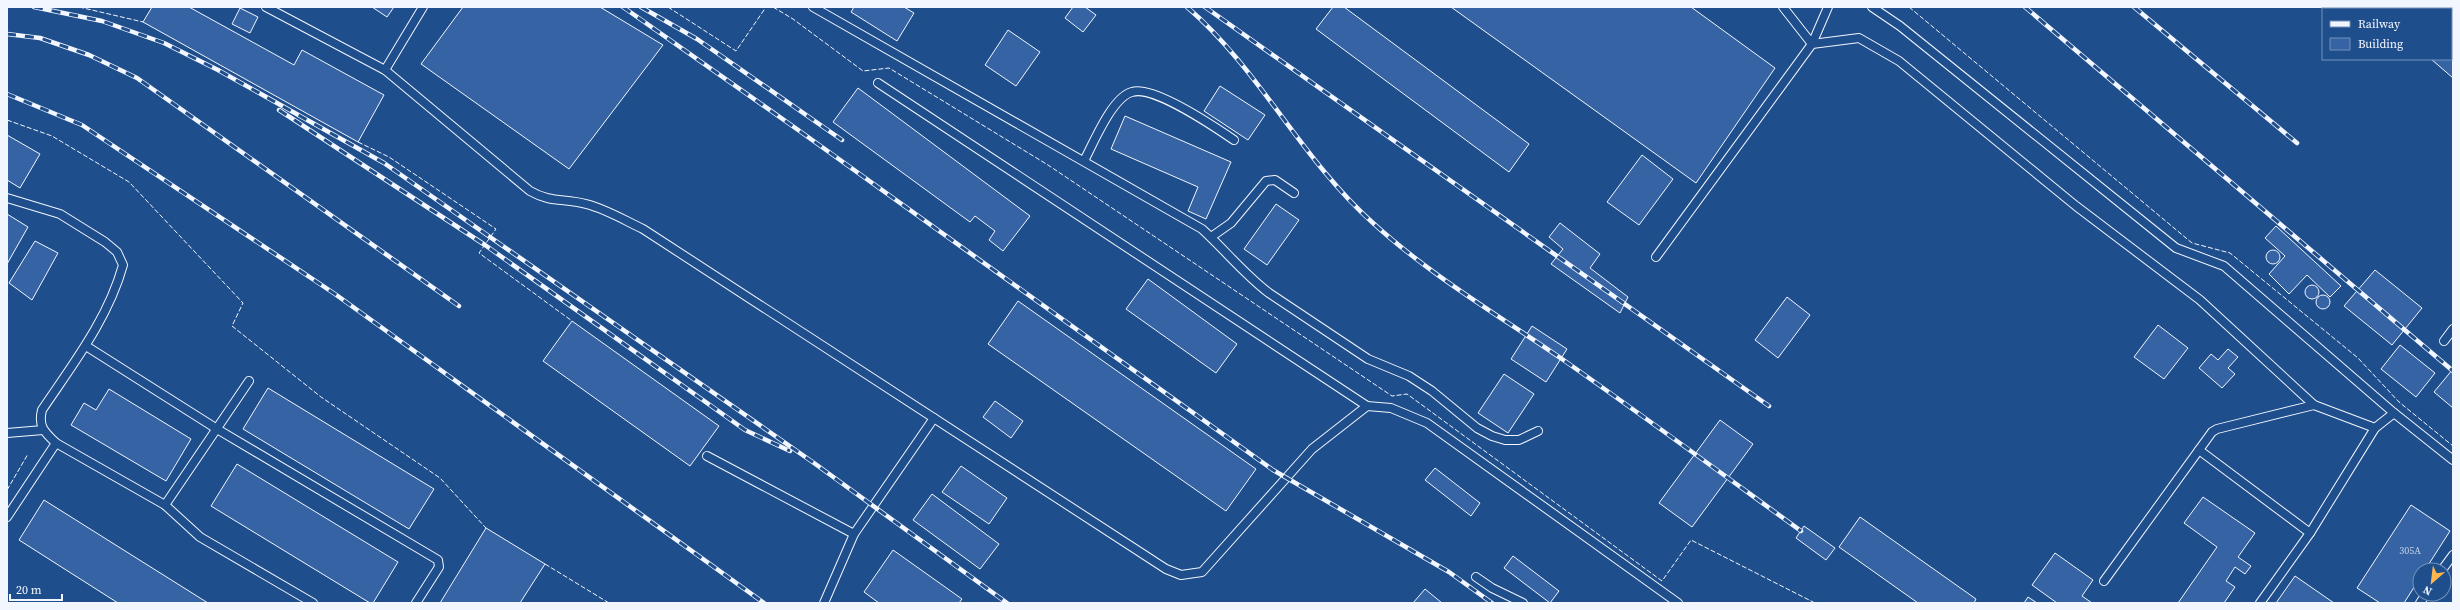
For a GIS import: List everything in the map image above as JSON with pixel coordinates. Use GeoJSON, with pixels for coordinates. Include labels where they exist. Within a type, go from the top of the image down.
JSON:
{"type":"FeatureCollection","features":[{"type":"Feature","properties":{"kind":"lane"},"geometry":{"type":"LineString","coordinates":[[266,7],[385,70],[530,190],[543,198],[585,204],[607,211],[643,229],[1166,569],[1181,575],[1192,575],[1202,572],[1312,449],[1367,406]]}},
{"type":"Feature","properties":{"kind":"lane"},"geometry":{"type":"LineString","coordinates":[[385,70],[423,7]]}},
{"type":"Feature","properties":{"kind":"lane"},"geometry":{"type":"LineString","coordinates":[[813,7],[1202,229],[1254,281],[1269,293],[1368,359],[1409,376],[1432,391],[1477,428],[1505,440],[1519,440],[1538,431]]}},
{"type":"Feature","properties":{"kind":"lane"},"geometry":{"type":"LineString","coordinates":[[1782,7],[1812,44]]}},
{"type":"Feature","properties":{"kind":"lane"},"geometry":{"type":"LineString","coordinates":[[1656,257],[1812,44],[1828,7]]}},
{"type":"Feature","properties":{"kind":"lane"},"geometry":{"type":"LineString","coordinates":[[1872,7],[1906,31],[2176,248],[2224,266],[2394,413],[2453,460]]}},
{"type":"Feature","properties":{"kind":"lane"},"geometry":{"type":"LineString","coordinates":[[1812,44],[1859,38],[1900,61],[2076,206],[2200,300],[2314,405],[2375,428]]}},
{"type":"Feature","properties":{"kind":"lane"},"geometry":{"type":"LineString","coordinates":[[878,83],[1367,406],[1391,408],[1427,423],[1678,603]]}},
{"type":"Feature","properties":{"kind":"lane"},"geometry":{"type":"LineString","coordinates":[[1084,161],[1108,116],[1120,100],[1132,92],[1144,91],[1202,118],[1234,140]]}},
{"type":"Feature","properties":{"kind":"lane"},"geometry":{"type":"LineString","coordinates":[[1211,237],[1231,223],[1266,181],[1275,180],[1294,193]]}},
{"type":"Feature","properties":{"kind":"lane"},"geometry":{"type":"LineString","coordinates":[[7,198],[60,214],[117,252],[123,265],[118,282],[86,346],[42,410],[40,420],[43,430],[56,443],[165,504],[200,537],[313,603]]}},
{"type":"Feature","properties":{"kind":"lane"},"geometry":{"type":"LineString","coordinates":[[2444,341],[2453,329]]}},
{"type":"Feature","properties":{"kind":"lane"},"geometry":{"type":"LineString","coordinates":[[86,346],[217,429],[438,560],[439,567],[416,603]]}},
{"type":"Feature","properties":{"kind":"lane"},"geometry":{"type":"LineString","coordinates":[[165,504],[249,381]]}},
{"type":"Feature","properties":{"kind":"lane"},"geometry":{"type":"LineString","coordinates":[[2104,581],[2199,450],[2217,429],[2314,405]]}},
{"type":"Feature","properties":{"kind":"lane"},"geometry":{"type":"LineString","coordinates":[[2260,603],[2310,533],[2375,428],[2394,413]]}},
{"type":"Feature","properties":{"kind":"lane"},"geometry":{"type":"LineString","coordinates":[[824,603],[854,534],[934,418]]}},
{"type":"Feature","properties":{"kind":"lane"},"geometry":{"type":"LineString","coordinates":[[7,433],[43,430]]}},
{"type":"Feature","properties":{"kind":"lane"},"geometry":{"type":"LineString","coordinates":[[7,517],[56,443]]}},
{"type":"Feature","properties":{"kind":"lane"},"geometry":{"type":"LineString","coordinates":[[2199,450],[2310,533]]}},
{"type":"Feature","properties":{"kind":"lane"},"geometry":{"type":"LineString","coordinates":[[707,456],[854,534]]}},
{"type":"Feature","properties":{"kind":"lane"},"geometry":{"type":"LineString","coordinates":[[1476,577],[1492,588],[1523,603]]}},
{"type":"Feature","properties":{"kind":"building"},"geometry":{"type":"Polygon","coordinates":[[[152,7],[189,7],[294,65],[302,50],[384,95],[358,142],[143,22],[152,7]]]}},
{"type":"Feature","properties":{"kind":"building"},"geometry":{"type":"Polygon","coordinates":[[[372,7],[394,7],[387,17],[372,7]]]}},
{"type":"Feature","properties":{"kind":"building"},"geometry":{"type":"Polygon","coordinates":[[[463,7],[600,7],[663,45],[569,169],[421,64],[463,7]]]}},
{"type":"Feature","properties":{"kind":"building"},"geometry":{"type":"Polygon","coordinates":[[[854,7],[904,7],[914,13],[897,41],[851,12],[854,7]]]}},
{"type":"Feature","properties":{"kind":"building"},"geometry":{"type":"Polygon","coordinates":[[[1073,7],[1085,7],[1096,15],[1083,32],[1065,18],[1073,7]]]}},
{"type":"Feature","properties":{"kind":"building"},"geometry":{"type":"Polygon","coordinates":[[[1333,7],[1344,7],[1529,144],[1509,172],[1316,29],[1333,7]]]}},
{"type":"Feature","properties":{"kind":"building"},"geometry":{"type":"Polygon","coordinates":[[[1451,7],[1691,7],[1775,68],[1696,183],[1451,7]]]}},
{"type":"Feature","properties":{"kind":"building"},"geometry":{"type":"Polygon","coordinates":[[[2418,7],[2453,7],[2453,21],[2452,22],[2452,8],[2418,7]]]}},
{"type":"Feature","properties":{"kind":"building"},"geometry":{"type":"Polygon","coordinates":[[[240,8],[258,17],[250,33],[232,24],[240,8]]]}},
{"type":"Feature","properties":{"kind":"building"},"geometry":{"type":"Polygon","coordinates":[[[2453,21],[2453,78],[2432,60],[2452,60],[2453,21]]]}},
{"type":"Feature","properties":{"kind":"building"},"geometry":{"type":"Polygon","coordinates":[[[1008,30],[1040,52],[1016,86],[985,65],[1008,30]]]}},
{"type":"Feature","properties":{"kind":"building"},"geometry":{"type":"Polygon","coordinates":[[[1220,86],[1265,115],[1248,140],[1204,111],[1220,86]]]}},
{"type":"Feature","properties":{"kind":"building"},"geometry":{"type":"Polygon","coordinates":[[[858,88],[1030,216],[1003,251],[989,240],[995,231],[975,216],[970,222],[833,122],[858,88]]]}},
{"type":"Feature","properties":{"kind":"building"},"geometry":{"type":"Polygon","coordinates":[[[1125,116],[1231,162],[1206,219],[1188,211],[1198,187],[1111,149],[1125,116]]]}},
{"type":"Feature","properties":{"kind":"building"},"geometry":{"type":"Polygon","coordinates":[[[7,135],[40,154],[20,188],[7,180],[7,135]]]}},
{"type":"Feature","properties":{"kind":"building"},"geometry":{"type":"Polygon","coordinates":[[[1642,155],[1673,179],[1639,225],[1607,202],[1642,155]]]}},
{"type":"Feature","properties":{"kind":"building"},"geometry":{"type":"Polygon","coordinates":[[[1276,204],[1299,220],[1267,265],[1244,249],[1276,204]]]}},
{"type":"Feature","properties":{"kind":"building"},"geometry":{"type":"Polygon","coordinates":[[[7,214],[28,227],[7,264],[7,214]]]}},
{"type":"Feature","properties":{"kind":"building"},"geometry":{"type":"Polygon","coordinates":[[[1560,223],[1600,254],[1590,268],[1628,297],[1620,313],[1551,264],[1563,249],[1549,237],[1560,223]]]}},
{"type":"Feature","properties":{"kind":"building"},"geometry":{"type":"Polygon","coordinates":[[[2276,226],[2341,286],[2330,297],[2307,275],[2289,294],[2269,274],[2285,256],[2265,238],[2276,226]]]}},
{"type":"Feature","properties":{"kind":"building"},"geometry":{"type":"Polygon","coordinates":[[[35,241],[58,253],[32,300],[9,283],[35,241]]]}},
{"type":"Feature","properties":{"kind":"building"},"geometry":{"type":"Polygon","coordinates":[[[2273,250],[2278,252],[2280,257],[2278,262],[2273,264],[2268,262],[2266,257],[2268,252],[2273,250]]]}},
{"type":"Feature","properties":{"kind":"building"},"geometry":{"type":"Polygon","coordinates":[[[2375,270],[2422,308],[2392,345],[2344,306],[2375,270]]]}},
{"type":"Feature","properties":{"kind":"building"},"geometry":{"type":"Polygon","coordinates":[[[1148,279],[1237,344],[1216,373],[1126,309],[1148,279]]]}},
{"type":"Feature","properties":{"kind":"building"},"geometry":{"type":"Polygon","coordinates":[[[2312,285],[2317,287],[2319,292],[2317,297],[2312,299],[2307,297],[2305,292],[2307,287],[2312,285]]]}},
{"type":"Feature","properties":{"kind":"building"},"geometry":{"type":"Polygon","coordinates":[[[2323,295],[2328,297],[2330,302],[2328,307],[2323,309],[2318,307],[2316,302],[2318,297],[2323,295]]]}},
{"type":"Feature","properties":{"kind":"building"},"geometry":{"type":"Polygon","coordinates":[[[1787,297],[1810,315],[1778,358],[1755,340],[1787,297]]]}},
{"type":"Feature","properties":{"kind":"building"},"geometry":{"type":"Polygon","coordinates":[[[1018,301],[1256,469],[1226,511],[988,344],[1018,301]]]}},
{"type":"Feature","properties":{"kind":"building"},"geometry":{"type":"Polygon","coordinates":[[[572,321],[719,426],[690,466],[543,361],[572,321]]]}},
{"type":"Feature","properties":{"kind":"building"},"geometry":{"type":"Polygon","coordinates":[[[2158,325],[2188,348],[2164,379],[2134,357],[2158,325]]]}},
{"type":"Feature","properties":{"kind":"building"},"geometry":{"type":"Polygon","coordinates":[[[1532,326],[1567,349],[1546,382],[1511,359],[1532,326]]]}},
{"type":"Feature","properties":{"kind":"building"},"geometry":{"type":"Polygon","coordinates":[[[2400,345],[2435,373],[2416,397],[2381,369],[2400,345]]]}},
{"type":"Feature","properties":{"kind":"building"},"geometry":{"type":"Polygon","coordinates":[[[2228,349],[2238,357],[2228,368],[2235,374],[2222,388],[2199,368],[2211,354],[2218,360],[2228,349]]]}},
{"type":"Feature","properties":{"kind":"building"},"geometry":{"type":"Polygon","coordinates":[[[2453,369],[2453,408],[2434,392],[2453,369]]]}},
{"type":"Feature","properties":{"kind":"building"},"geometry":{"type":"Polygon","coordinates":[[[1504,374],[1534,394],[1508,433],[1478,413],[1504,374]]]}},
{"type":"Feature","properties":{"kind":"building"},"geometry":{"type":"Polygon","coordinates":[[[268,388],[434,489],[409,529],[243,429],[268,388]]]}},
{"type":"Feature","properties":{"kind":"building"},"geometry":{"type":"Polygon","coordinates":[[[109,389],[191,439],[166,481],[71,425],[84,403],[96,410],[109,389]]]}},
{"type":"Feature","properties":{"kind":"building"},"geometry":{"type":"Polygon","coordinates":[[[995,401],[1023,421],[1011,438],[983,417],[995,401]]]}},
{"type":"Feature","properties":{"kind":"building"},"geometry":{"type":"Polygon","coordinates":[[[1720,420],[1753,444],[1692,527],[1659,503],[1720,420]]]}},
{"type":"Feature","properties":{"kind":"building"},"geometry":{"type":"Polygon","coordinates":[[[237,464],[398,562],[373,603],[370,603],[211,506],[237,464]]]}},
{"type":"Feature","properties":{"kind":"building"},"geometry":{"type":"Polygon","coordinates":[[[961,466],[1007,498],[989,524],[942,492],[961,466]]]}},
{"type":"Feature","properties":{"kind":"building"},"geometry":{"type":"Polygon","coordinates":[[[1435,468],[1480,503],[1471,516],[1425,480],[1435,468]]]}},
{"type":"Feature","properties":{"kind":"building"},"geometry":{"type":"Polygon","coordinates":[[[932,494],[999,544],[980,569],[913,520],[932,494]]]}},
{"type":"Feature","properties":{"kind":"building"},"geometry":{"type":"Polygon","coordinates":[[[2203,497],[2255,533],[2238,557],[2251,566],[2245,574],[2235,567],[2226,581],[2235,587],[2224,603],[2178,603],[2217,547],[2184,523],[2203,497]]]}},
{"type":"Feature","properties":{"kind":"building"},"geometry":{"type":"Polygon","coordinates":[[[44,500],[208,603],[118,603],[19,540],[44,500]]]}},
{"type":"Feature","properties":{"kind":"building"},"geometry":{"type":"Polygon","coordinates":[[[2411,505],[2450,531],[2430,562],[2412,562],[2412,590],[2404,603],[2380,603],[2357,588],[2411,505]]]}},
{"type":"Feature","properties":{"kind":"building"},"geometry":{"type":"Polygon","coordinates":[[[1860,517],[1976,599],[1974,603],[1918,603],[1839,547],[1860,517]]]}},
{"type":"Feature","properties":{"kind":"building"},"geometry":{"type":"Polygon","coordinates":[[[1804,526],[1835,548],[1826,560],[1796,538],[1804,526]]]}},
{"type":"Feature","properties":{"kind":"building"},"geometry":{"type":"Polygon","coordinates":[[[486,528],[545,564],[520,603],[440,603],[486,528]]]}},
{"type":"Feature","properties":{"kind":"building"},"geometry":{"type":"Polygon","coordinates":[[[893,550],[962,599],[959,603],[879,603],[864,592],[893,550]]]}},
{"type":"Feature","properties":{"kind":"building"},"geometry":{"type":"Polygon","coordinates":[[[2055,553],[2093,580],[2082,596],[2092,603],[2057,603],[2032,585],[2055,553]]]}},
{"type":"Feature","properties":{"kind":"building"},"geometry":{"type":"Polygon","coordinates":[[[1513,556],[1559,591],[1550,603],[1504,568],[1513,556]]]}},
{"type":"Feature","properties":{"kind":"building"},"geometry":{"type":"Polygon","coordinates":[[[2295,576],[2334,603],[2276,603],[2295,576]]]}},
{"type":"Feature","properties":{"kind":"building"},"geometry":{"type":"Polygon","coordinates":[[[1425,589],[1442,603],[1413,603],[1425,589]]]}},
{"type":"Feature","properties":{"kind":"building"},"geometry":{"type":"Polygon","coordinates":[[[2028,597],[2037,603],[2024,603],[2028,597]]]}},
{"type":"Feature","properties":{"kind":"railway"},"geometry":{"type":"LineString","coordinates":[[34,7],[102,21],[164,43],[218,70],[384,163],[814,463],[1007,603]]}},
{"type":"Feature","properties":{"kind":"railway"},"geometry":{"type":"LineString","coordinates":[[623,7],[801,132],[1273,470],[1449,572],[1492,603]]}},
{"type":"Feature","properties":{"kind":"railway"},"geometry":{"type":"LineString","coordinates":[[641,7],[697,39],[842,140]]}},
{"type":"Feature","properties":{"kind":"railway"},"geometry":{"type":"LineString","coordinates":[[1187,7],[1237,58],[1302,143],[1347,198],[1395,242],[1465,294],[1562,359],[1682,444],[1801,531]]}},
{"type":"Feature","properties":{"kind":"railway"},"geometry":{"type":"LineString","coordinates":[[1205,7],[1769,406]]}},
{"type":"Feature","properties":{"kind":"railway"},"geometry":{"type":"LineString","coordinates":[[2025,7],[2453,371]]}},
{"type":"Feature","properties":{"kind":"railway"},"geometry":{"type":"LineString","coordinates":[[2134,7],[2297,143]]}},
{"type":"Feature","properties":{"kind":"railway"},"geometry":{"type":"LineString","coordinates":[[7,34],[40,38],[89,55],[137,78],[459,306]]}},
{"type":"Feature","properties":{"kind":"railway"},"geometry":{"type":"LineString","coordinates":[[7,94],[82,125],[335,294],[764,603]]}},
{"type":"Feature","properties":{"kind":"railway"},"geometry":{"type":"LineString","coordinates":[[279,110],[485,245],[745,430],[790,451]]}},
{"type":"Feature","properties":{"kind":"fence"},"geometry":{"type":"LineString","coordinates":[[79,7],[143,22]]}},
{"type":"Feature","properties":{"kind":"fence"},"geometry":{"type":"LineString","coordinates":[[668,7],[736,51],[766,7]]}},
{"type":"Feature","properties":{"kind":"fence"},"geometry":{"type":"LineString","coordinates":[[773,7],[793,19],[863,71],[889,68],[1048,165],[1392,396],[1407,394],[1662,581],[1691,540],[1815,603]]}},
{"type":"Feature","properties":{"kind":"fence"},"geometry":{"type":"LineString","coordinates":[[1909,7],[2192,243],[2230,253],[2358,358],[2399,402],[2453,446]]}},
{"type":"Feature","properties":{"kind":"fence"},"geometry":{"type":"LineString","coordinates":[[7,120],[52,136],[129,182],[243,303],[232,326],[321,397],[440,478],[486,528]]}},
{"type":"Feature","properties":{"kind":"fence"},"geometry":{"type":"LineString","coordinates":[[358,142],[389,157],[496,229],[479,253],[572,321]]}},
{"type":"Feature","properties":{"kind":"fence"},"geometry":{"type":"LineString","coordinates":[[7,490],[28,454]]}},
{"type":"Feature","properties":{"kind":"fence"},"geometry":{"type":"LineString","coordinates":[[545,564],[609,603]]}}]}
